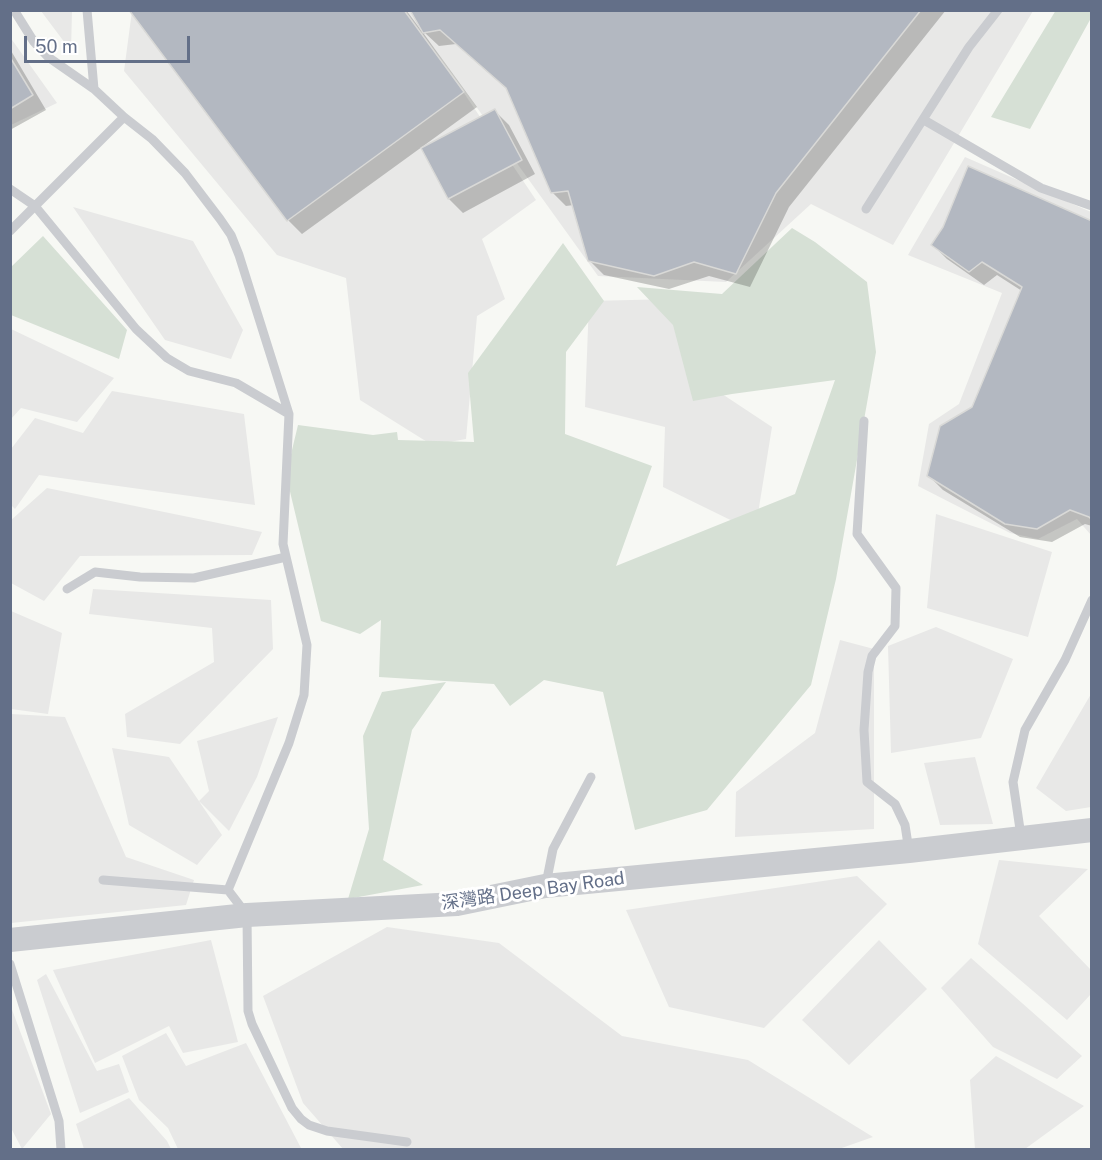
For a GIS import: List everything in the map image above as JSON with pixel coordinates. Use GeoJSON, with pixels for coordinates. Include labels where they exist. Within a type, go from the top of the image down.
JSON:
{"type":"FeatureCollection","features":[{"type":"Feature","properties":{"kind":"street","name":"深灣路 Deep Bay Road"},"geometry":{"type":"LineString","coordinates":[[10,939],[247,915],[457,904],[545,886],[1092,830]]}},
{"type":"Feature","properties":{"kind":"lane"},"geometry":{"type":"LineString","coordinates":[[14,10],[34,42],[48,57],[94,89],[185,172],[231,235],[289,414],[283,544],[307,645],[304,695],[289,743],[228,890]]}},
{"type":"Feature","properties":{"kind":"lane"},"geometry":{"type":"LineString","coordinates":[[87,10],[94,89]]}},
{"type":"Feature","properties":{"kind":"lane"},"geometry":{"type":"LineString","coordinates":[[866,209],[969,47],[998,10]]}},
{"type":"Feature","properties":{"kind":"lane"},"geometry":{"type":"LineString","coordinates":[[10,231],[124,117]]}},
{"type":"Feature","properties":{"kind":"lane"},"geometry":{"type":"LineString","coordinates":[[924,120],[1041,188],[1092,206]]}},
{"type":"Feature","properties":{"kind":"lane"},"geometry":{"type":"LineString","coordinates":[[10,189],[35,206],[136,329],[167,358],[189,371],[236,383],[289,414]]}},
{"type":"Feature","properties":{"kind":"lane"},"geometry":{"type":"LineString","coordinates":[[864,422],[857,534],[896,588],[895,627],[872,656],[868,672],[864,730],[867,782],[895,804],[905,825],[909,850]]}},
{"type":"Feature","properties":{"kind":"lane"},"geometry":{"type":"LineString","coordinates":[[67,589],[95,572],[140,577],[194,578],[286,557]]}},
{"type":"Feature","properties":{"kind":"lane"},"geometry":{"type":"LineString","coordinates":[[1021,837],[1013,782],[1025,730],[1065,660],[1092,600]]}},
{"type":"Feature","properties":{"kind":"lane"},"geometry":{"type":"LineString","coordinates":[[545,886],[553,849],[591,777]]}},
{"type":"Feature","properties":{"kind":"lane"},"geometry":{"type":"LineString","coordinates":[[103,880],[228,890],[247,915],[248,1011],[292,1108],[309,1125],[327,1131],[407,1142]]}},
{"type":"Feature","properties":{"kind":"lane"},"geometry":{"type":"LineString","coordinates":[[10,964],[59,1121],[61,1149]]}},
{"type":"Feature","properties":{"kind":"shaded area"},"geometry":{"type":"Polygon","coordinates":[[[1056,10],[1091,11],[1091,18],[1030,129],[991,117],[1056,10]]]}},
{"type":"Feature","properties":{"kind":"shaded area"},"geometry":{"type":"Polygon","coordinates":[[[41,11],[72,11],[71,51],[41,11]]]}},
{"type":"Feature","properties":{"kind":"shaded area"},"geometry":{"type":"Polygon","coordinates":[[[132,11],[1033,11],[893,245],[811,204],[726,282],[598,276],[429,41],[536,200],[482,239],[505,299],[477,316],[466,439],[432,445],[360,400],[346,278],[277,255],[124,71],[132,11]]]}},
{"type":"Feature","properties":{"kind":"shaded area"},"geometry":{"type":"Polygon","coordinates":[[[10,37],[57,103],[11,125],[10,125],[10,37]]]}},
{"type":"Feature","properties":{"kind":"shaded area"},"geometry":{"type":"Polygon","coordinates":[[[965,157],[1091,212],[1091,535],[1077,519],[1038,539],[1010,533],[918,486],[929,424],[959,404],[1002,293],[908,255],[965,157]]]}},
{"type":"Feature","properties":{"kind":"shaded area"},"geometry":{"type":"Polygon","coordinates":[[[73,207],[193,241],[243,330],[231,359],[165,340],[73,207]]]}},
{"type":"Feature","properties":{"kind":"shaded area"},"geometry":{"type":"Polygon","coordinates":[[[792,228],[815,242],[867,282],[876,352],[836,579],[811,685],[707,810],[635,830],[603,692],[544,680],[510,706],[494,684],[379,677],[381,620],[360,634],[321,621],[286,475],[298,425],[373,435],[397,432],[398,440],[474,442],[468,373],[563,243],[604,301],[566,352],[565,434],[652,466],[616,566],[795,494],[835,380],[693,401],[673,325],[637,287],[722,294],[792,228]]]}},
{"type":"Feature","properties":{"kind":"shaded area"},"geometry":{"type":"Polygon","coordinates":[[[43,236],[127,330],[119,359],[11,315],[11,267],[43,236]]]}},
{"type":"Feature","properties":{"kind":"shaded area"},"geometry":{"type":"Polygon","coordinates":[[[673,299],[704,382],[772,427],[755,532],[663,487],[665,427],[585,407],[589,301],[673,299]]]}},
{"type":"Feature","properties":{"kind":"shaded area"},"geometry":{"type":"Polygon","coordinates":[[[11,329],[114,378],[77,422],[21,408],[11,419],[11,329]]]}},
{"type":"Feature","properties":{"kind":"shaded area"},"geometry":{"type":"Polygon","coordinates":[[[112,391],[244,414],[255,505],[39,475],[15,509],[11,505],[11,449],[35,418],[83,433],[112,391]]]}},
{"type":"Feature","properties":{"kind":"shaded area"},"geometry":{"type":"Polygon","coordinates":[[[47,488],[262,532],[252,555],[80,556],[44,601],[11,583],[10,521],[47,488]]]}},
{"type":"Feature","properties":{"kind":"shaded area"},"geometry":{"type":"Polygon","coordinates":[[[936,514],[1052,552],[1028,637],[927,608],[936,514]]]}},
{"type":"Feature","properties":{"kind":"shaded area"},"geometry":{"type":"Polygon","coordinates":[[[93,589],[271,600],[273,649],[180,744],[127,737],[125,714],[214,662],[212,628],[89,614],[93,589]]]}},
{"type":"Feature","properties":{"kind":"shaded area"},"geometry":{"type":"Polygon","coordinates":[[[11,611],[62,633],[48,714],[11,709],[11,611]]]}},
{"type":"Feature","properties":{"kind":"shaded area"},"geometry":{"type":"Polygon","coordinates":[[[936,627],[1013,659],[981,738],[891,753],[888,646],[936,627]]]}},
{"type":"Feature","properties":{"kind":"shaded area"},"geometry":{"type":"Polygon","coordinates":[[[840,640],[874,649],[874,829],[735,837],[736,792],[815,733],[840,640]]]}},
{"type":"Feature","properties":{"kind":"shaded area"},"geometry":{"type":"Polygon","coordinates":[[[446,682],[412,730],[383,860],[423,885],[348,899],[369,829],[363,736],[382,692],[446,682]]]}},
{"type":"Feature","properties":{"kind":"shaded area"},"geometry":{"type":"Polygon","coordinates":[[[1091,694],[1091,807],[1066,811],[1036,788],[1091,694]]]}},
{"type":"Feature","properties":{"kind":"shaded area"},"geometry":{"type":"Polygon","coordinates":[[[11,714],[65,717],[126,857],[194,880],[186,905],[11,923],[11,714]]]}},
{"type":"Feature","properties":{"kind":"shaded area"},"geometry":{"type":"Polygon","coordinates":[[[278,717],[257,777],[229,831],[199,801],[209,791],[197,741],[278,717]]]}},
{"type":"Feature","properties":{"kind":"shaded area"},"geometry":{"type":"Polygon","coordinates":[[[112,748],[169,757],[222,835],[197,865],[129,825],[112,748]]]}},
{"type":"Feature","properties":{"kind":"shaded area"},"geometry":{"type":"Polygon","coordinates":[[[975,757],[993,824],[940,825],[924,763],[975,757]]]}},
{"type":"Feature","properties":{"kind":"shaded area"},"geometry":{"type":"Polygon","coordinates":[[[999,860],[1088,869],[1039,916],[1091,970],[1091,994],[1067,1020],[978,944],[999,860]]]}},
{"type":"Feature","properties":{"kind":"shaded area"},"geometry":{"type":"Polygon","coordinates":[[[857,876],[887,904],[764,1028],[669,1007],[626,910],[857,876]]]}},
{"type":"Feature","properties":{"kind":"shaded area"},"geometry":{"type":"Polygon","coordinates":[[[387,927],[499,943],[622,1036],[748,1060],[873,1137],[836,1150],[343,1149],[303,1103],[263,996],[387,927]]]}},
{"type":"Feature","properties":{"kind":"shaded area"},"geometry":{"type":"Polygon","coordinates":[[[211,940],[238,1042],[183,1053],[169,1026],[95,1063],[53,970],[211,940]]]}},
{"type":"Feature","properties":{"kind":"shaded area"},"geometry":{"type":"Polygon","coordinates":[[[879,940],[927,989],[849,1065],[802,1020],[879,940]]]}},
{"type":"Feature","properties":{"kind":"shaded area"},"geometry":{"type":"Polygon","coordinates":[[[971,958],[1082,1056],[1057,1079],[993,1047],[941,988],[971,958]]]}},
{"type":"Feature","properties":{"kind":"shaded area"},"geometry":{"type":"Polygon","coordinates":[[[46,974],[97,1071],[119,1064],[129,1092],[80,1113],[37,980],[46,974]]]}},
{"type":"Feature","properties":{"kind":"shaded area"},"geometry":{"type":"Polygon","coordinates":[[[11,1007],[51,1114],[22,1149],[11,1128],[11,1007]]]}},
{"type":"Feature","properties":{"kind":"shaded area"},"geometry":{"type":"Polygon","coordinates":[[[166,1033],[186,1066],[246,1043],[301,1148],[298,1150],[178,1149],[168,1128],[139,1100],[122,1056],[166,1033]]]}},
{"type":"Feature","properties":{"kind":"shaded area"},"geometry":{"type":"Polygon","coordinates":[[[996,1056],[1084,1106],[1025,1149],[975,1149],[970,1080],[996,1056]]]}},
{"type":"Feature","properties":{"kind":"shaded area"},"geometry":{"type":"Polygon","coordinates":[[[129,1098],[167,1141],[171,1149],[84,1149],[76,1124],[129,1098]]]}},
{"type":"Feature","properties":{"kind":"building"},"geometry":{"type":"Polygon","coordinates":[[[129,10],[404,10],[464,92],[287,221],[129,10]]]}},
{"type":"Feature","properties":{"kind":"building"},"geometry":{"type":"Polygon","coordinates":[[[410,10],[921,10],[776,193],[736,274],[694,262],[654,276],[588,261],[568,191],[551,193],[506,88],[440,30],[423,33],[410,10]]]}},
{"type":"Feature","properties":{"kind":"building"},"geometry":{"type":"Polygon","coordinates":[[[10,57],[33,95],[10,109],[10,57]]]}},
{"type":"Feature","properties":{"kind":"building"},"geometry":{"type":"Polygon","coordinates":[[[495,109],[522,160],[448,199],[421,148],[495,109]]]}},
{"type":"Feature","properties":{"kind":"building"},"geometry":{"type":"Polygon","coordinates":[[[968,166],[1092,221],[1092,520],[1070,510],[1037,529],[1005,524],[927,476],[940,426],[972,407],[1022,287],[982,262],[969,272],[931,245],[943,227],[968,166]]]}}]}
